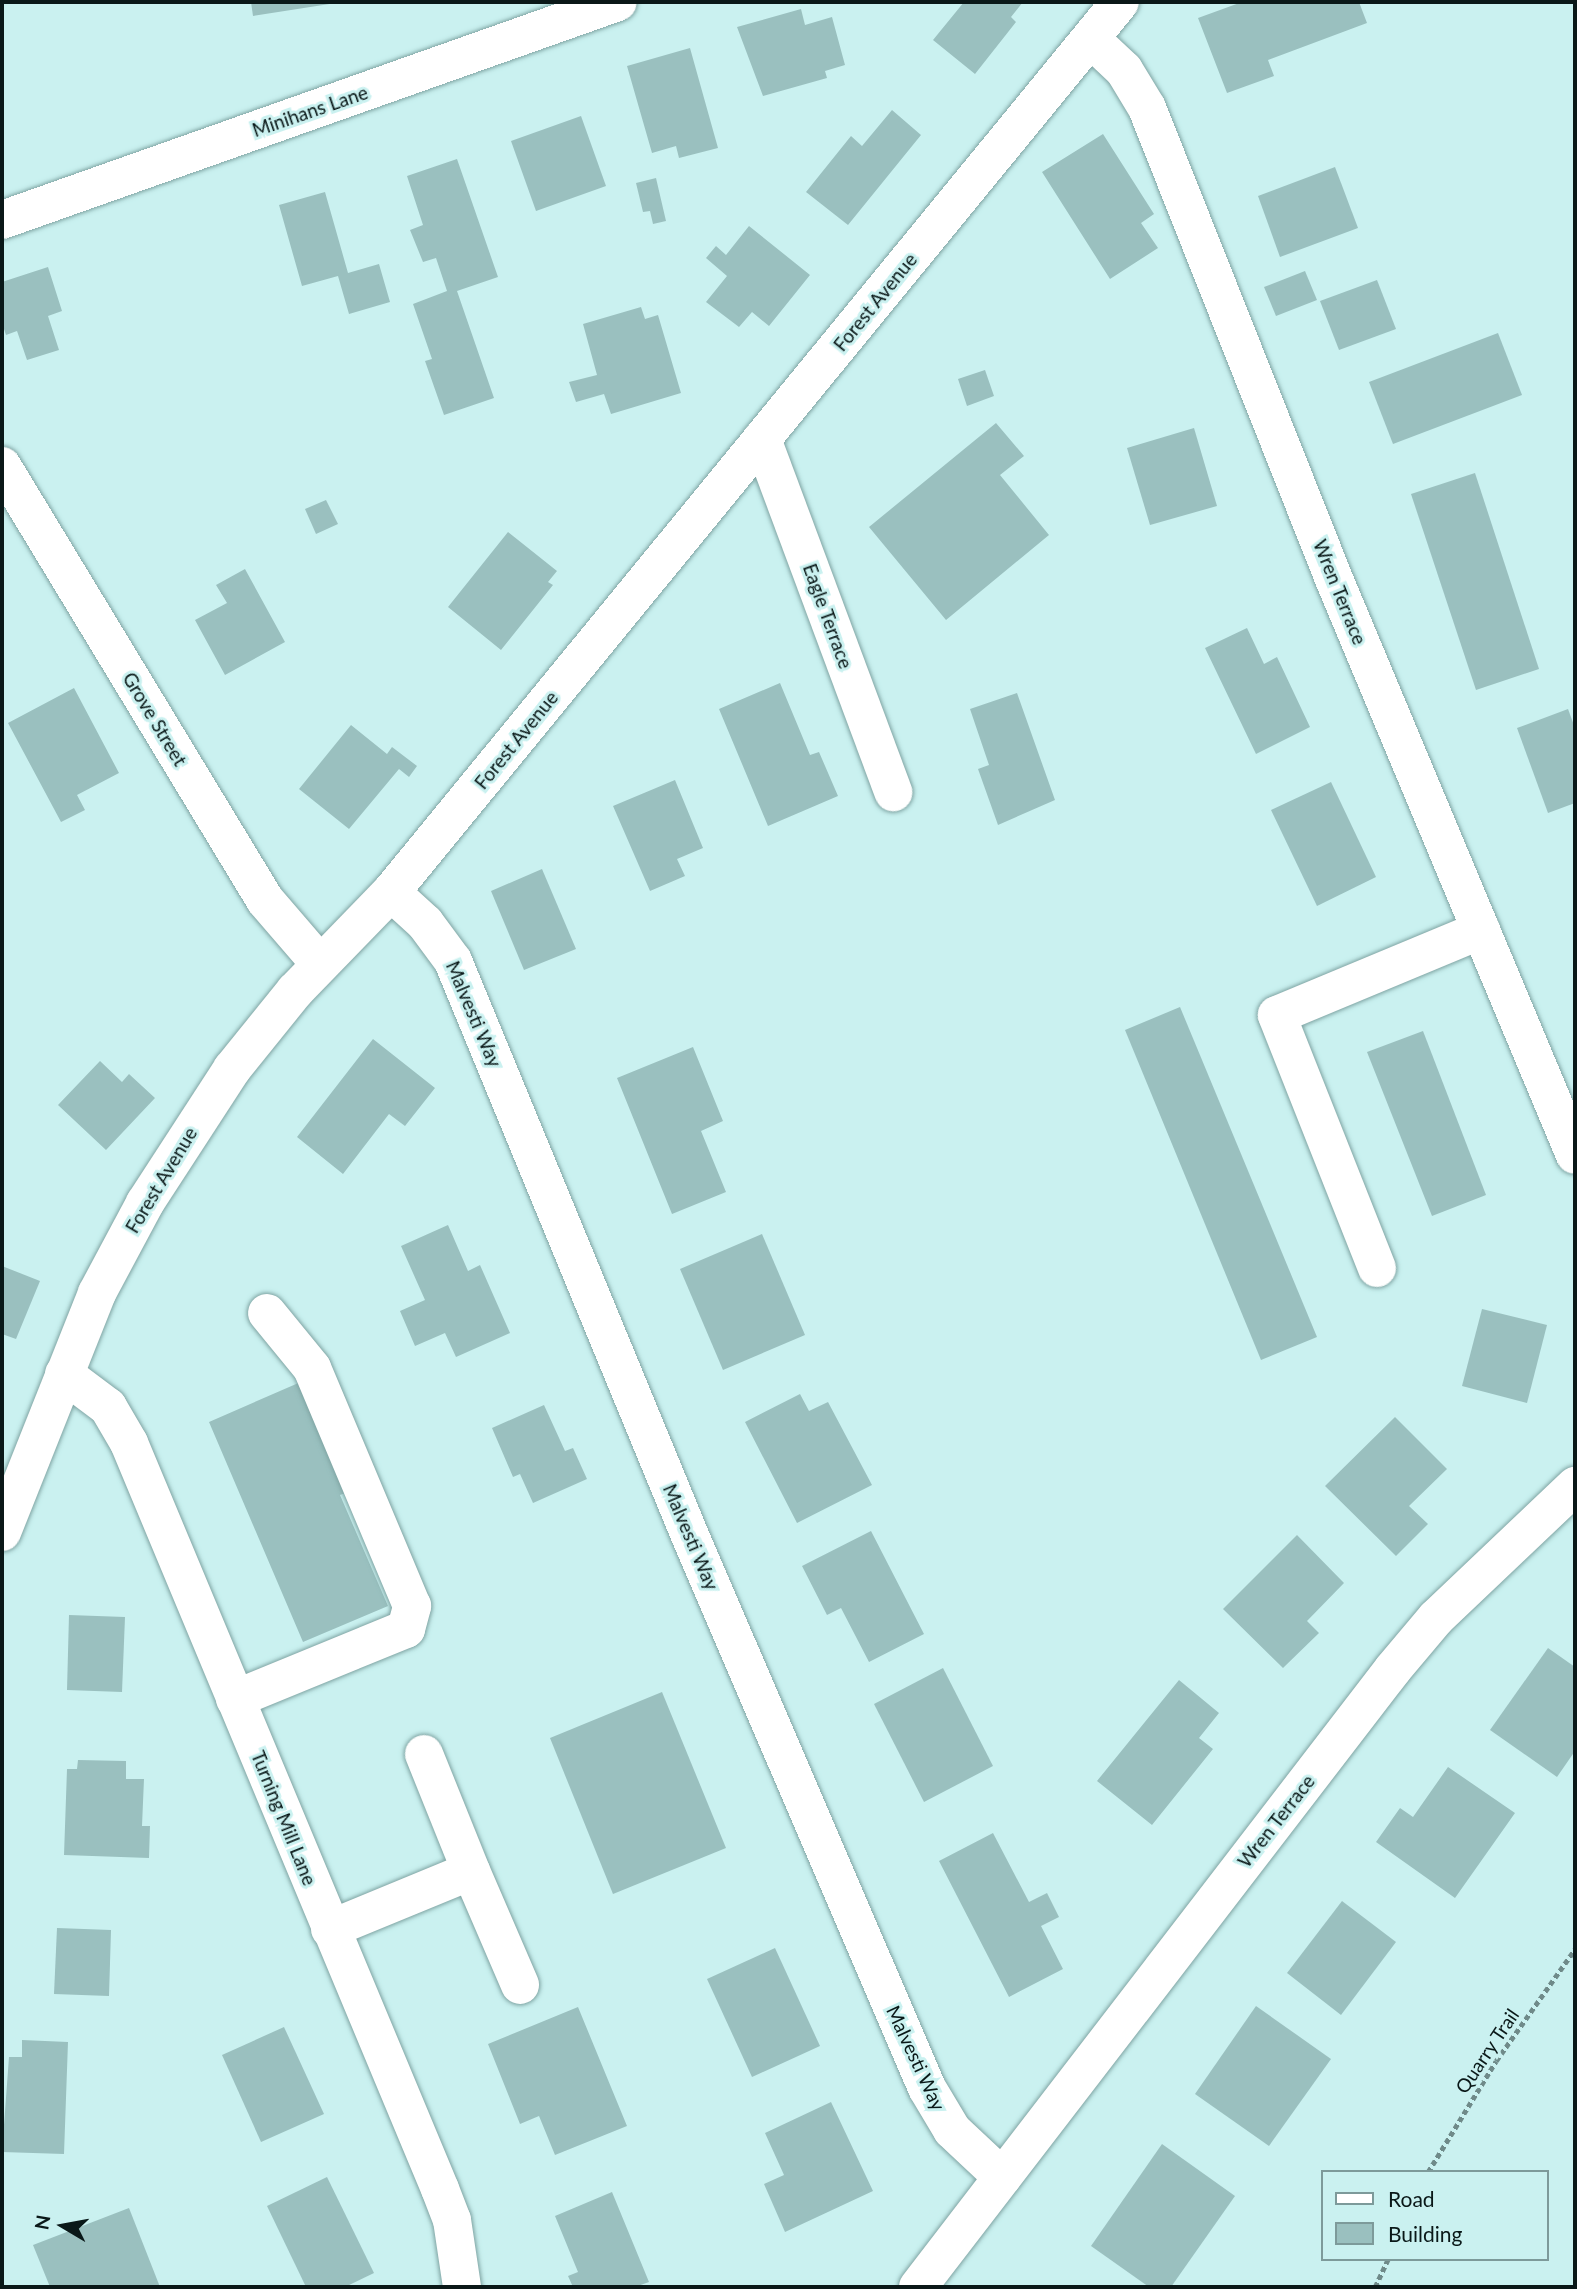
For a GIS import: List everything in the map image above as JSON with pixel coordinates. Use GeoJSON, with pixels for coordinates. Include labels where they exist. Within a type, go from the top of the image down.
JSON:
{"type":"FeatureCollection","features":[{"type":"Feature","properties":{"kind":"street","name":"Minihans Lane"},"geometry":{"type":"LineString","coordinates":[[2,219],[618,2]]}},
{"type":"Feature","properties":{"kind":"street","name":"Forest Avenue"},"geometry":{"type":"LineString","coordinates":[[2,1532],[97,1293],[175,1154],[253,1040],[320,964],[391,892],[1120,2]]}},
{"type":"Feature","properties":{"kind":"street","name":"Wren Terrace"},"geometry":{"type":"LineString","coordinates":[[1091,39],[1124,71],[1147,108],[1324,553],[1575,1155]]}},
{"type":"Feature","properties":{"kind":"street","name":"Eagle Terrace"},"geometry":{"type":"LineString","coordinates":[[762,439],[893,792]]}},
{"type":"Feature","properties":{"kind":"street","name":"Grove Street"},"geometry":{"type":"LineString","coordinates":[[2,466],[265,900],[320,964]]}},
{"type":"Feature","properties":{"kind":"street","name":"Malvesti Way"},"geometry":{"type":"LineString","coordinates":[[391,892],[425,923],[453,961],[684,1520],[927,2088],[952,2130],[1002,2177]]}},
{"type":"Feature","properties":{"kind":"street"},"geometry":{"type":"LineString","coordinates":[[1377,1268],[1277,1015],[1480,930]]}},
{"type":"Feature","properties":{"kind":"street"},"geometry":{"type":"LineString","coordinates":[[235,1699],[406,1629],[412,1606],[312,1368],[267,1313]]}},
{"type":"Feature","properties":{"kind":"street","name":"Turning Mill Lane"},"geometry":{"type":"LineString","coordinates":[[64,1374],[95,1393],[120,1425],[440,2189],[452,2220],[462,2287]]}},
{"type":"Feature","properties":{"kind":"street","name":"Wren Terrace"},"geometry":{"type":"LineString","coordinates":[[1002,2177],[1414,1643],[1575,1486]]}},
{"type":"Feature","properties":{"kind":"street"},"geometry":{"type":"LineString","coordinates":[[424,1754],[520,1985]]}},
{"type":"Feature","properties":{"kind":"street"},"geometry":{"type":"LineString","coordinates":[[330,1929],[471,1871]]}},
{"type":"Feature","properties":{"kind":"street"},"geometry":{"type":"LineString","coordinates":[[918,2287],[1002,2177]]}},
{"type":"Feature","properties":{"kind":"path","name":"Quarry Trail"},"geometry":{"type":"LineString","coordinates":[[1429,2170],[1496,2061],[1575,1949]]}},
{"type":"Feature","properties":{"kind":"path"},"geometry":{"type":"LineString","coordinates":[[1375,2287],[1387,2261]]}},
{"type":"Feature","properties":{"kind":"building"},"geometry":{"type":"Polygon","coordinates":[[[251,2],[335,2],[336,3],[253,16],[251,2]]]}},
{"type":"Feature","properties":{"kind":"building"},"geometry":{"type":"Polygon","coordinates":[[[964,2],[1023,2],[1011,17],[1016,22],[975,74],[933,40],[964,2]]]}},
{"type":"Feature","properties":{"kind":"building"},"geometry":{"type":"Polygon","coordinates":[[[1242,2],[1359,2],[1367,23],[1268,60],[1274,76],[1227,93],[1198,18],[1242,2]]]}},
{"type":"Feature","properties":{"kind":"building"},"geometry":{"type":"Polygon","coordinates":[[[801,9],[805,25],[832,17],[845,65],[825,71],[827,78],[763,96],[737,27],[801,9]]]}},
{"type":"Feature","properties":{"kind":"building"},"geometry":{"type":"Polygon","coordinates":[[[690,48],[718,148],[679,158],[676,146],[652,153],[627,66],[690,48]]]}},
{"type":"Feature","properties":{"kind":"building"},"geometry":{"type":"Polygon","coordinates":[[[892,110],[921,135],[848,225],[806,192],[851,136],[862,146],[892,110]]]}},
{"type":"Feature","properties":{"kind":"building"},"geometry":{"type":"Polygon","coordinates":[[[581,116],[606,186],[536,211],[511,141],[581,116]]]}},
{"type":"Feature","properties":{"kind":"building"},"geometry":{"type":"Polygon","coordinates":[[[1103,134],[1154,214],[1141,223],[1158,248],[1110,279],[1042,172],[1103,134]]]}},
{"type":"Feature","properties":{"kind":"building"},"geometry":{"type":"Polygon","coordinates":[[[457,159],[498,277],[457,291],[494,398],[444,415],[425,361],[432,359],[413,304],[447,291],[436,258],[423,262],[410,230],[423,225],[407,176],[457,159]]]}},
{"type":"Feature","properties":{"kind":"building"},"geometry":{"type":"Polygon","coordinates":[[[1335,167],[1358,228],[1280,257],[1258,196],[1335,167]]]}},
{"type":"Feature","properties":{"kind":"building"},"geometry":{"type":"Polygon","coordinates":[[[656,178],[666,221],[653,224],[650,211],[643,212],[636,183],[656,178]]]}},
{"type":"Feature","properties":{"kind":"building"},"geometry":{"type":"Polygon","coordinates":[[[325,192],[348,273],[379,264],[390,302],[349,314],[338,276],[302,286],[279,205],[325,192]]]}},
{"type":"Feature","properties":{"kind":"building"},"geometry":{"type":"Polygon","coordinates":[[[749,226],[810,275],[769,326],[752,312],[739,327],[706,302],[727,276],[706,258],[716,246],[726,255],[749,226]]]}},
{"type":"Feature","properties":{"kind":"building"},"geometry":{"type":"Polygon","coordinates":[[[48,267],[62,311],[48,316],[59,350],[27,360],[17,331],[6,335],[2,323],[2,282],[48,267]]]}},
{"type":"Feature","properties":{"kind":"building"},"geometry":{"type":"Polygon","coordinates":[[[1305,271],[1317,300],[1276,316],[1264,287],[1305,271]]]}},
{"type":"Feature","properties":{"kind":"building"},"geometry":{"type":"Polygon","coordinates":[[[1377,280],[1396,329],[1339,350],[1320,301],[1377,280]]]}},
{"type":"Feature","properties":{"kind":"building"},"geometry":{"type":"Polygon","coordinates":[[[641,307],[645,319],[658,315],[681,393],[611,414],[604,394],[576,402],[569,382],[597,375],[583,324],[641,307]]]}},
{"type":"Feature","properties":{"kind":"building"},"geometry":{"type":"Polygon","coordinates":[[[1498,333],[1522,395],[1393,444],[1369,382],[1498,333]]]}},
{"type":"Feature","properties":{"kind":"building"},"geometry":{"type":"Polygon","coordinates":[[[985,370],[994,396],[967,406],[958,379],[985,370]]]}},
{"type":"Feature","properties":{"kind":"building"},"geometry":{"type":"Polygon","coordinates":[[[996,423],[1024,456],[1000,475],[1049,535],[946,620],[869,527],[996,423]]]}},
{"type":"Feature","properties":{"kind":"building"},"geometry":{"type":"Polygon","coordinates":[[[1194,428],[1217,506],[1150,525],[1127,448],[1194,428]]]}},
{"type":"Feature","properties":{"kind":"building"},"geometry":{"type":"Polygon","coordinates":[[[1475,473],[1539,669],[1476,690],[1411,494],[1475,473]]]}},
{"type":"Feature","properties":{"kind":"building"},"geometry":{"type":"Polygon","coordinates":[[[326,500],[338,524],[316,534],[305,509],[326,500]]]}},
{"type":"Feature","properties":{"kind":"building"},"geometry":{"type":"Polygon","coordinates":[[[508,532],[557,571],[548,582],[553,585],[501,650],[448,607],[508,532]]]}},
{"type":"Feature","properties":{"kind":"building"},"geometry":{"type":"Polygon","coordinates":[[[245,569],[285,642],[225,675],[195,620],[227,603],[216,585],[245,569]]]}},
{"type":"Feature","properties":{"kind":"building"},"geometry":{"type":"Polygon","coordinates":[[[1247,628],[1264,664],[1277,657],[1310,727],[1256,754],[1205,648],[1247,628]]]}},
{"type":"Feature","properties":{"kind":"building"},"geometry":{"type":"Polygon","coordinates":[[[780,683],[810,755],[819,752],[838,796],[768,826],[719,709],[780,683]]]}},
{"type":"Feature","properties":{"kind":"building"},"geometry":{"type":"Polygon","coordinates":[[[74,688],[119,773],[77,795],[85,810],[61,822],[8,723],[74,688]]]}},
{"type":"Feature","properties":{"kind":"building"},"geometry":{"type":"Polygon","coordinates":[[[1017,693],[1055,800],[998,825],[978,769],[989,765],[970,709],[1017,693]]]}},
{"type":"Feature","properties":{"kind":"building"},"geometry":{"type":"Polygon","coordinates":[[[1568,709],[1575,728],[1575,803],[1548,813],[1517,728],[1568,709]]]}},
{"type":"Feature","properties":{"kind":"building"},"geometry":{"type":"Polygon","coordinates":[[[351,725],[387,754],[392,747],[417,766],[409,777],[399,769],[349,829],[299,789],[351,725]]]}},
{"type":"Feature","properties":{"kind":"building"},"geometry":{"type":"Polygon","coordinates":[[[675,780],[703,848],[677,859],[685,876],[650,891],[613,806],[675,780]]]}},
{"type":"Feature","properties":{"kind":"building"},"geometry":{"type":"Polygon","coordinates":[[[1331,782],[1376,877],[1317,906],[1271,810],[1331,782]]]}},
{"type":"Feature","properties":{"kind":"building"},"geometry":{"type":"Polygon","coordinates":[[[542,869],[576,949],[524,970],[491,891],[542,869]]]}},
{"type":"Feature","properties":{"kind":"building"},"geometry":{"type":"Polygon","coordinates":[[[1180,1007],[1317,1337],[1261,1360],[1125,1030],[1180,1007]]]}},
{"type":"Feature","properties":{"kind":"building"},"geometry":{"type":"Polygon","coordinates":[[[1423,1031],[1486,1195],[1432,1216],[1367,1052],[1423,1031]]]}},
{"type":"Feature","properties":{"kind":"building"},"geometry":{"type":"Polygon","coordinates":[[[373,1039],[435,1088],[405,1126],[389,1114],[343,1174],[297,1137],[373,1039]]]}},
{"type":"Feature","properties":{"kind":"building"},"geometry":{"type":"Polygon","coordinates":[[[693,1047],[723,1121],[701,1131],[726,1192],[672,1214],[617,1078],[693,1047]]]}},
{"type":"Feature","properties":{"kind":"building"},"geometry":{"type":"Polygon","coordinates":[[[100,1061],[122,1082],[129,1074],[155,1098],[106,1150],[58,1105],[100,1061]]]}},
{"type":"Feature","properties":{"kind":"building"},"geometry":{"type":"Polygon","coordinates":[[[448,1225],[468,1271],[480,1265],[510,1333],[456,1357],[445,1333],[415,1346],[400,1311],[425,1300],[401,1246],[448,1225]]]}},
{"type":"Feature","properties":{"kind":"building"},"geometry":{"type":"Polygon","coordinates":[[[762,1234],[805,1335],[723,1370],[680,1269],[762,1234]]]}},
{"type":"Feature","properties":{"kind":"building"},"geometry":{"type":"Polygon","coordinates":[[[2,1266],[40,1281],[16,1339],[2,1334],[2,1266]]]}},
{"type":"Feature","properties":{"kind":"building"},"geometry":{"type":"Polygon","coordinates":[[[1482,1309],[1547,1325],[1527,1403],[1462,1386],[1482,1309]]]}},
{"type":"Feature","properties":{"kind":"building"},"geometry":{"type":"Polygon","coordinates":[[[303,1381],[351,1491],[340,1495],[388,1606],[303,1642],[209,1422],[303,1381]]]}},
{"type":"Feature","properties":{"kind":"building"},"geometry":{"type":"Polygon","coordinates":[[[800,1394],[809,1411],[828,1402],[872,1485],[797,1523],[745,1422],[800,1394]]]}},
{"type":"Feature","properties":{"kind":"building"},"geometry":{"type":"Polygon","coordinates":[[[544,1405],[565,1451],[573,1448],[587,1479],[533,1503],[520,1474],[513,1477],[492,1428],[544,1405]]]}},
{"type":"Feature","properties":{"kind":"building"},"geometry":{"type":"Polygon","coordinates":[[[1395,1417],[1447,1469],[1409,1506],[1428,1524],[1396,1556],[1325,1486],[1395,1417]]]}},
{"type":"Feature","properties":{"kind":"building"},"geometry":{"type":"Polygon","coordinates":[[[871,1531],[924,1634],[869,1662],[841,1608],[827,1615],[802,1566],[871,1531]]]}},
{"type":"Feature","properties":{"kind":"building"},"geometry":{"type":"Polygon","coordinates":[[[1297,1535],[1344,1583],[1307,1621],[1319,1633],[1283,1668],[1223,1609],[1297,1535]]]}},
{"type":"Feature","properties":{"kind":"building"},"geometry":{"type":"Polygon","coordinates":[[[69,1615],[125,1617],[122,1692],[67,1690],[69,1615]]]}},
{"type":"Feature","properties":{"kind":"building"},"geometry":{"type":"Polygon","coordinates":[[[1548,1648],[1575,1667],[1575,1751],[1557,1777],[1490,1730],[1548,1648]]]}},
{"type":"Feature","properties":{"kind":"building"},"geometry":{"type":"Polygon","coordinates":[[[943,1668],[993,1766],[924,1802],[874,1704],[943,1668]]]}},
{"type":"Feature","properties":{"kind":"building"},"geometry":{"type":"Polygon","coordinates":[[[1179,1680],[1219,1713],[1199,1738],[1213,1749],[1152,1825],[1097,1781],[1179,1680]]]}},
{"type":"Feature","properties":{"kind":"building"},"geometry":{"type":"Polygon","coordinates":[[[662,1692],[726,1848],[613,1894],[550,1738],[662,1692]]]}},
{"type":"Feature","properties":{"kind":"building"},"geometry":{"type":"Polygon","coordinates":[[[78,1760],[126,1761],[126,1779],[144,1779],[142,1826],[150,1826],[149,1858],[64,1855],[67,1769],[77,1769],[78,1760]]]}},
{"type":"Feature","properties":{"kind":"building"},"geometry":{"type":"Polygon","coordinates":[[[1448,1767],[1515,1813],[1455,1898],[1376,1842],[1400,1808],[1413,1817],[1448,1767]]]}},
{"type":"Feature","properties":{"kind":"building"},"geometry":{"type":"Polygon","coordinates":[[[993,1833],[1029,1902],[1047,1893],[1059,1917],[1041,1926],[1063,1969],[1009,1997],[939,1861],[993,1833]]]}},
{"type":"Feature","properties":{"kind":"building"},"geometry":{"type":"Polygon","coordinates":[[[1342,1901],[1396,1942],[1341,2015],[1287,1973],[1342,1901]]]}},
{"type":"Feature","properties":{"kind":"building"},"geometry":{"type":"Polygon","coordinates":[[[57,1928],[111,1930],[109,1996],[54,1994],[57,1928]]]}},
{"type":"Feature","properties":{"kind":"building"},"geometry":{"type":"Polygon","coordinates":[[[775,1948],[820,2046],[752,2077],[707,1979],[775,1948]]]}},
{"type":"Feature","properties":{"kind":"building"},"geometry":{"type":"Polygon","coordinates":[[[1256,2006],[1331,2059],[1269,2146],[1195,2094],[1256,2006]]]}},
{"type":"Feature","properties":{"kind":"building"},"geometry":{"type":"Polygon","coordinates":[[[578,2007],[627,2126],[555,2155],[539,2116],[520,2124],[488,2044],[578,2007]]]}},
{"type":"Feature","properties":{"kind":"building"},"geometry":{"type":"Polygon","coordinates":[[[284,2027],[324,2114],[261,2142],[222,2055],[284,2027]]]}},
{"type":"Feature","properties":{"kind":"building"},"geometry":{"type":"Polygon","coordinates":[[[22,2040],[68,2042],[64,2154],[2,2152],[9,2057],[22,2057],[22,2040]]]}},
{"type":"Feature","properties":{"kind":"building"},"geometry":{"type":"Polygon","coordinates":[[[831,2102],[873,2191],[785,2232],[764,2184],[784,2175],[765,2133],[831,2102]]]}},
{"type":"Feature","properties":{"kind":"building"},"geometry":{"type":"Polygon","coordinates":[[[1162,2144],[1235,2196],[1171,2287],[1149,2287],[1091,2246],[1162,2144]]]}},
{"type":"Feature","properties":{"kind":"building"},"geometry":{"type":"Polygon","coordinates":[[[327,2177],[374,2273],[345,2287],[306,2287],[267,2206],[327,2177]]]}},
{"type":"Feature","properties":{"kind":"building"},"geometry":{"type":"Polygon","coordinates":[[[612,2192],[649,2282],[635,2287],[573,2287],[568,2276],[578,2272],[555,2216],[612,2192]]]}},
{"type":"Feature","properties":{"kind":"building"},"geometry":{"type":"Polygon","coordinates":[[[129,2208],[160,2287],[50,2287],[33,2245],[129,2208]]]}}]}
